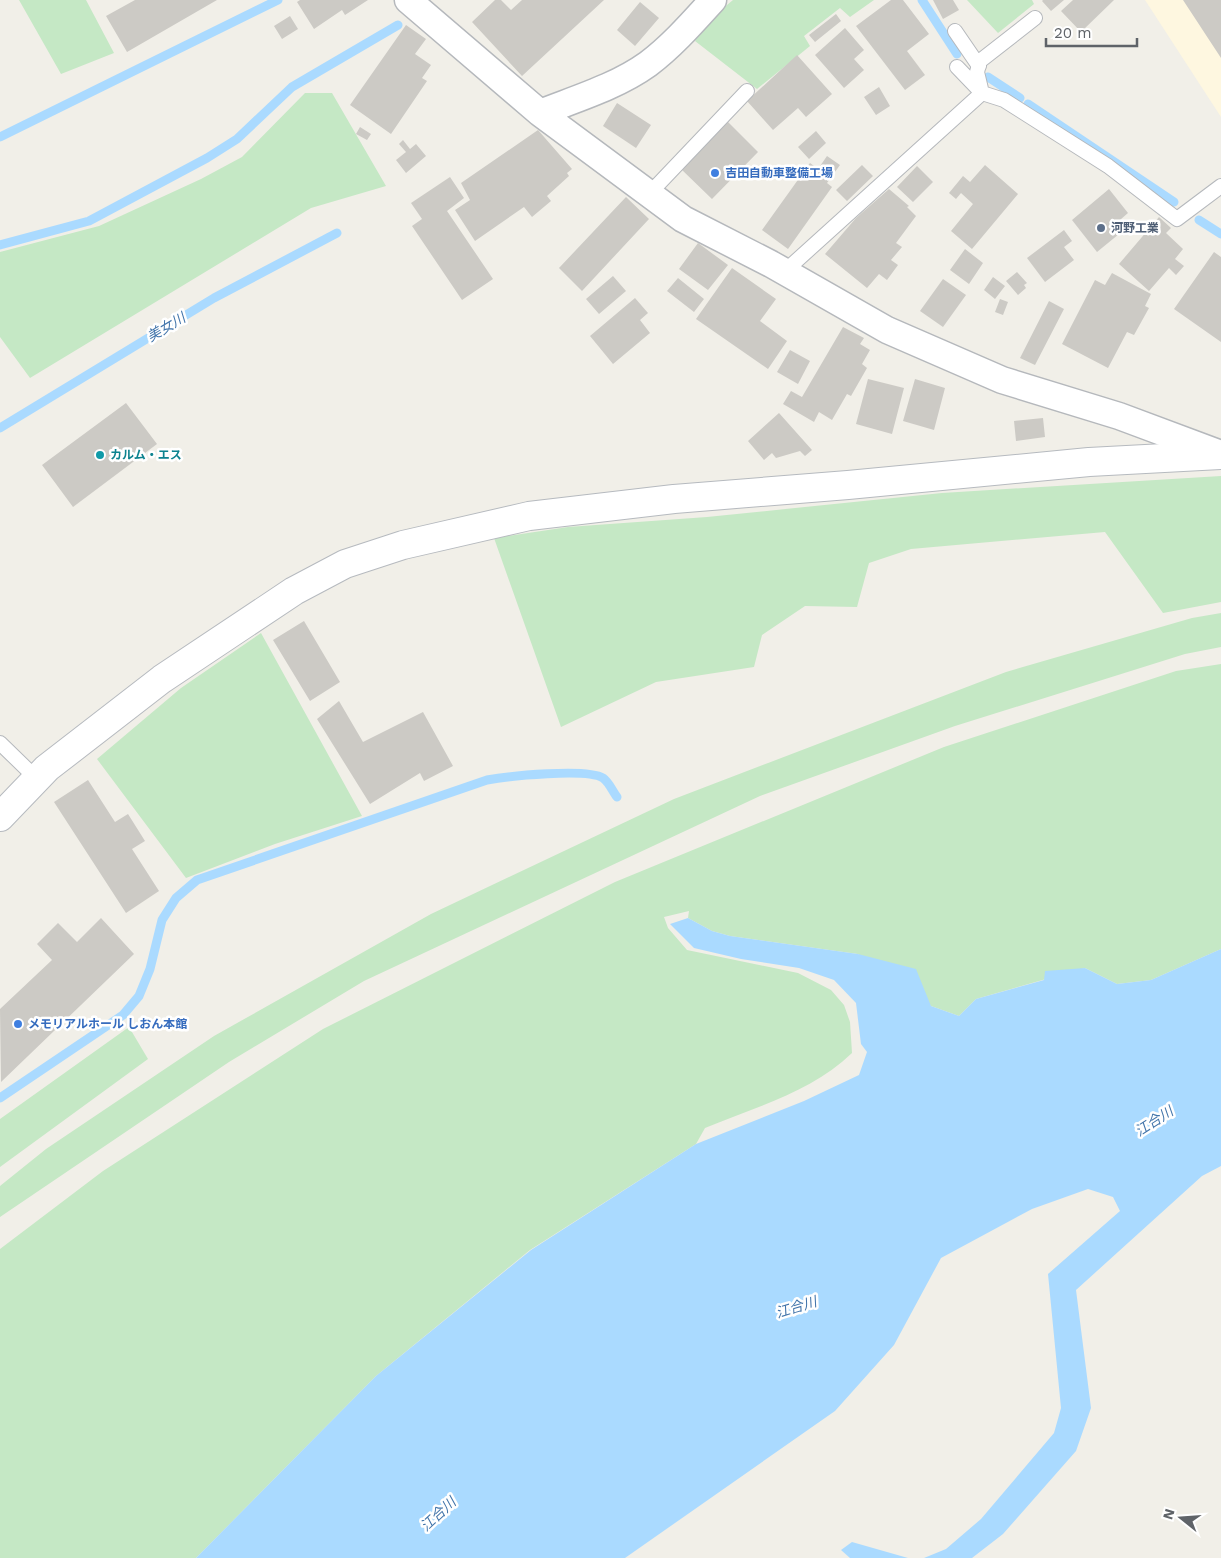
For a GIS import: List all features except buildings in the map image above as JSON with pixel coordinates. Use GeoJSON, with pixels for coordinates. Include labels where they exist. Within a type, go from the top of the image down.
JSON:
{"type":"FeatureCollection","features":[{"type":"Feature","properties":{"kind":"street"},"geometry":{"type":"LineString","coordinates":[[408,0],[540,113],[682,219],[784,272],[887,330],[1002,380],[1119,416],[1221,454]]}},
{"type":"Feature","properties":{"kind":"street"},"geometry":{"type":"LineString","coordinates":[[540,113],[614,83],[647,64],[687,28],[713,0]]}},
{"type":"Feature","properties":{"kind":"street"},"geometry":{"type":"LineString","coordinates":[[0,817],[47,768],[162,679],[294,591],[345,564],[403,545],[529,516],[674,499],[848,485],[1089,462],[1221,454]]}},
{"type":"Feature","properties":{"kind":"lane"},"geometry":{"type":"LineString","coordinates":[[982,93],[977,72],[980,60],[1035,18]]}},
{"type":"Feature","properties":{"kind":"lane"},"geometry":{"type":"LineString","coordinates":[[955,31],[978,66]]}},
{"type":"Feature","properties":{"kind":"lane"},"geometry":{"type":"LineString","coordinates":[[957,67],[982,93],[1004,100],[1108,166],[1176,219],[1221,186]]}},
{"type":"Feature","properties":{"kind":"lane"},"geometry":{"type":"LineString","coordinates":[[649,194],[748,91]]}},
{"type":"Feature","properties":{"kind":"lane"},"geometry":{"type":"LineString","coordinates":[[784,272],[982,93]]}},
{"type":"Feature","properties":{"kind":"lane"},"geometry":{"type":"LineString","coordinates":[[0,743],[37,780]]}},
{"type":"Feature","properties":{"kind":"shaded area"},"geometry":{"type":"Polygon","coordinates":[[[1145,0],[1221,0],[1221,117],[1145,0]]]}},
{"type":"Feature","properties":{"kind":"green space"},"geometry":{"type":"Polygon","coordinates":[[[19,0],[86,0],[114,53],[61,74],[19,0]]]}},
{"type":"Feature","properties":{"kind":"green space"},"geometry":{"type":"Polygon","coordinates":[[[733,0],[874,0],[850,17],[840,8],[804,36],[810,46],[757,89],[695,41],[710,19],[733,0]]]}},
{"type":"Feature","properties":{"kind":"green space"},"geometry":{"type":"Polygon","coordinates":[[[967,0],[1032,0],[1034,4],[998,33],[967,0]]]}},
{"type":"Feature","properties":{"kind":"green space"},"geometry":{"type":"Polygon","coordinates":[[[305,93],[332,93],[386,186],[311,208],[30,378],[0,337],[0,252],[99,226],[201,179],[242,157],[305,93]]]}},
{"type":"Feature","properties":{"kind":"green space"},"geometry":{"type":"Polygon","coordinates":[[[1221,476],[1221,602],[1163,613],[1105,532],[911,549],[869,563],[857,607],[805,606],[762,635],[754,667],[656,682],[561,727],[494,538],[568,527],[707,517],[942,493],[1221,476]]]}},
{"type":"Feature","properties":{"kind":"green space"},"geometry":{"type":"Polygon","coordinates":[[[1221,613],[1221,647],[1185,654],[955,726],[760,796],[364,981],[229,1062],[0,1217],[0,1186],[46,1149],[214,1036],[431,914],[674,799],[1006,672],[1192,618],[1221,613]]]}},
{"type":"Feature","properties":{"kind":"green space"},"geometry":{"type":"Polygon","coordinates":[[[261,633],[362,816],[275,844],[186,878],[97,759],[181,688],[261,633]]]}},
{"type":"Feature","properties":{"kind":"green space"},"geometry":{"type":"Polygon","coordinates":[[[1221,664],[1221,949],[1151,980],[1117,984],[1085,968],[976,999],[959,1016],[931,1006],[858,954],[730,936],[712,931],[688,918],[689,911],[664,917],[668,928],[687,950],[798,973],[831,990],[844,1005],[850,1022],[852,1053],[836,1067],[801,1088],[705,1128],[696,1144],[530,1250],[376,1376],[196,1558],[0,1558],[0,1249],[103,1171],[323,1029],[615,882],[944,747],[1176,671],[1221,664]]]}},
{"type":"Feature","properties":{"kind":"green space"},"geometry":{"type":"Polygon","coordinates":[[[129,1027],[148,1059],[0,1167],[0,1119],[129,1027]]]}},
{"type":"Feature","properties":{"kind":"water","name":"江合川"},"geometry":{"type":"Polygon","coordinates":[[[688,918],[712,931],[730,936],[858,954],[916,969],[931,1006],[959,1016],[976,999],[1044,980],[1045,971],[1085,968],[1117,984],[1151,980],[1221,949],[1221,1166],[1202,1176],[1076,1290],[1091,1408],[1076,1451],[1003,1534],[972,1558],[924,1558],[946,1549],[981,1519],[1054,1433],[1061,1408],[1048,1274],[1120,1211],[1113,1197],[1088,1189],[1032,1209],[941,1258],[894,1345],[835,1411],[625,1558],[196,1558],[376,1376],[531,1250],[696,1144],[804,1101],[859,1075],[867,1052],[861,1044],[856,1003],[834,980],[799,968],[741,959],[694,948],[670,924],[688,918]]]}},
{"type":"Feature","properties":{"kind":"water"},"geometry":{"type":"Polygon","coordinates":[[[852,1542],[908,1558],[850,1558],[841,1550],[852,1542]]]}},
{"type":"Feature","properties":{"kind":"waterway"},"geometry":{"type":"LineString","coordinates":[[0,137],[278,0]]}},
{"type":"Feature","properties":{"kind":"waterway"},"geometry":{"type":"LineString","coordinates":[[922,0],[957,54]]}},
{"type":"Feature","properties":{"kind":"waterway"},"geometry":{"type":"LineString","coordinates":[[0,245],[89,221],[207,158],[237,139],[292,87],[398,25]]}},
{"type":"Feature","properties":{"kind":"waterway"},"geometry":{"type":"LineString","coordinates":[[988,77],[1020,98]]}},
{"type":"Feature","properties":{"kind":"waterway"},"geometry":{"type":"LineString","coordinates":[[1028,104],[1174,202]]}},
{"type":"Feature","properties":{"kind":"waterway"},"geometry":{"type":"LineString","coordinates":[[1199,220],[1221,234]]}},
{"type":"Feature","properties":{"kind":"waterway","name":"美女川"},"geometry":{"type":"LineString","coordinates":[[0,428],[214,298],[337,233]]}},
{"type":"Feature","properties":{"kind":"waterway"},"geometry":{"type":"LineString","coordinates":[[0,1098],[123,1015],[139,996],[150,969],[162,920],[176,898],[197,880],[487,780],[565,773],[594,775],[603,778],[617,797]]}},
{"type":"Feature","properties":{"kind":"place","name":"吉田自動車整備工場"},"geometry":{"type":"Point","coordinates":[715,173]}},
{"type":"Feature","properties":{"kind":"place","name":"河野工業"},"geometry":{"type":"Point","coordinates":[1101,228]}},
{"type":"Feature","properties":{"kind":"place","name":"カルム・エス"},"geometry":{"type":"Point","coordinates":[100,455]}},
{"type":"Feature","properties":{"kind":"place","name":"メモリアルホール しおん本館"},"geometry":{"type":"Point","coordinates":[18,1024]}}]}
